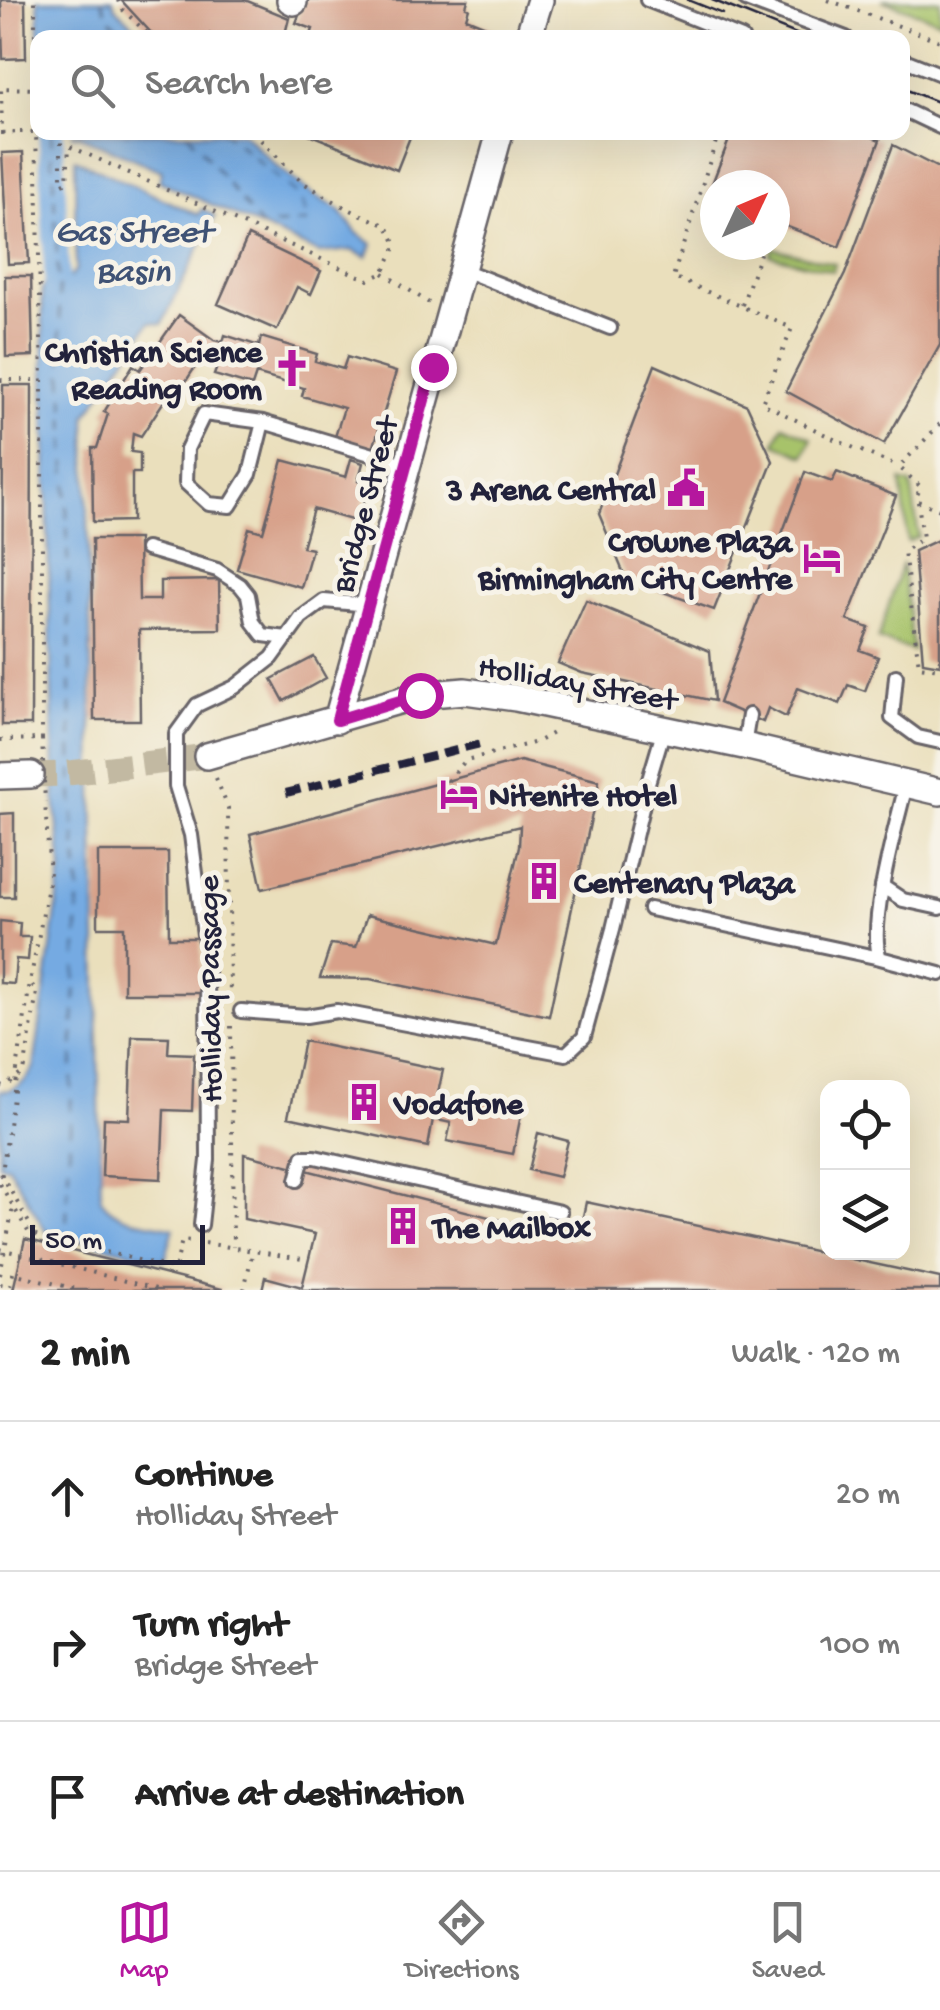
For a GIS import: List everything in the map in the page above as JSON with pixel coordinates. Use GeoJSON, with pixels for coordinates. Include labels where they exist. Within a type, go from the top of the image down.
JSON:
{"type":"FeatureCollection","features":[{"type":"Feature","properties":{"kind":"street"},"geometry":{"type":"LineString","coordinates":[[531,30],[540,0]]}},
{"type":"Feature","properties":{"kind":"street","name":"Bridge Street"},"geometry":{"type":"LineString","coordinates":[[337,720],[498,140]]}},
{"type":"Feature","properties":{"kind":"street","name":"Holliday Street"},"geometry":{"type":"LineString","coordinates":[[211,766],[337,720],[420,695],[465,691],[744,746],[940,792]]}},
{"type":"Feature","properties":{"kind":"street"},"geometry":{"type":"LineString","coordinates":[[0,776],[31,775]]}},
{"type":"Feature","properties":{"kind":"lane"},"geometry":{"type":"LineString","coordinates":[[647,0],[722,30]]}},
{"type":"Feature","properties":{"kind":"lane"},"geometry":{"type":"LineString","coordinates":[[746,0],[825,30]]}},
{"type":"Feature","properties":{"kind":"lane"},"geometry":{"type":"LineString","coordinates":[[910,62],[940,74]]}},
{"type":"Feature","properties":{"kind":"lane"},"geometry":{"type":"LineString","coordinates":[[910,113],[940,127]]}},
{"type":"Feature","properties":{"kind":"lane"},"geometry":{"type":"LineString","coordinates":[[461,269],[610,328]]}},
{"type":"Feature","properties":{"kind":"lane"},"geometry":{"type":"LineString","coordinates":[[263,422],[250,474],[230,506],[209,504],[186,483],[187,449],[204,414],[263,422],[406,465]]}},
{"type":"Feature","properties":{"kind":"lane"},"geometry":{"type":"LineString","coordinates":[[146,550],[217,570],[240,584],[248,595],[253,622],[262,635],[287,638]]}},
{"type":"Feature","properties":{"kind":"lane"},"geometry":{"type":"LineString","coordinates":[[201,1225],[208,1160],[207,958],[192,835],[176,786],[176,734],[197,705],[236,687],[272,658],[301,618],[324,601],[370,605]]}},
{"type":"Feature","properties":{"kind":"lane"},"geometry":{"type":"LineString","coordinates":[[896,676],[892,718],[918,737],[940,742]]}},
{"type":"Feature","properties":{"kind":"lane"},"geometry":{"type":"LineString","coordinates":[[744,746],[749,715]]}},
{"type":"Feature","properties":{"kind":"lane"},"geometry":{"type":"LineString","coordinates":[[236,1008],[306,1016],[337,1011],[566,1054],[584,1037],[664,729]]}},
{"type":"Feature","properties":{"kind":"lane"},"geometry":{"type":"LineString","coordinates":[[880,958],[876,947],[882,886],[906,785]]}},
{"type":"Feature","properties":{"kind":"lane"},"geometry":{"type":"LineString","coordinates":[[882,886],[903,900],[940,908]]}},
{"type":"Feature","properties":{"kind":"lane"},"geometry":{"type":"LineString","coordinates":[[650,909],[940,974]]}},
{"type":"Feature","properties":{"kind":"lane"},"geometry":{"type":"LineString","coordinates":[[297,1180],[303,1157],[315,1157],[560,1212]]}},
{"type":"Feature","properties":{"kind":"path"},"geometry":{"type":"LineString","coordinates":[[35,0],[35,30]]}},
{"type":"Feature","properties":{"kind":"path"},"geometry":{"type":"LineString","coordinates":[[118,0],[120,7],[144,30]]}},
{"type":"Feature","properties":{"kind":"path"},"geometry":{"type":"LineString","coordinates":[[828,0],[940,41]]}},
{"type":"Feature","properties":{"kind":"path"},"geometry":{"type":"LineString","coordinates":[[30,89],[1,88],[1,133],[30,132]]}},
{"type":"Feature","properties":{"kind":"path"},"geometry":{"type":"LineString","coordinates":[[36,140],[42,380],[42,739],[50,876],[0,1185],[29,1233],[175,1269],[182,1240]]}},
{"type":"Feature","properties":{"kind":"path"},"geometry":{"type":"LineString","coordinates":[[61,140],[63,184],[67,182],[69,146],[368,280],[383,272],[394,250],[387,226],[302,182],[261,140]]}},
{"type":"Feature","properties":{"kind":"path"},"geometry":{"type":"LineString","coordinates":[[716,140],[673,277],[792,328],[762,403],[899,467],[921,487],[917,495],[923,538],[904,551],[919,666],[940,668]]}},
{"type":"Feature","properties":{"kind":"path"},"geometry":{"type":"LineString","coordinates":[[742,306],[758,260]]}},
{"type":"Feature","properties":{"kind":"path"},"geometry":{"type":"LineString","coordinates":[[383,272],[448,316]]}},
{"type":"Feature","properties":{"kind":"path"},"geometry":{"type":"LineString","coordinates":[[0,380],[42,380]]}},
{"type":"Feature","properties":{"kind":"path"},"geometry":{"type":"LineString","coordinates":[[899,467],[940,424]]}},
{"type":"Feature","properties":{"kind":"path"},"geometry":{"type":"LineString","coordinates":[[918,501],[940,510]]}},
{"type":"Feature","properties":{"kind":"path"},"geometry":{"type":"LineString","coordinates":[[448,780],[466,760],[537,742],[586,713]]}},
{"type":"Feature","properties":{"kind":"path"},"geometry":{"type":"LineString","coordinates":[[0,740],[42,739]]}},
{"type":"Feature","properties":{"kind":"path","name":"Holliday Passage"},"geometry":{"type":"LineString","coordinates":[[211,766],[228,808],[236,1008]]}},
{"type":"Feature","properties":{"kind":"path"},"geometry":{"type":"LineString","coordinates":[[0,1086],[24,1072],[37,992],[30,982]]}},
{"type":"Feature","properties":{"kind":"path","name":"Holliday Passage"},"geometry":{"type":"LineString","coordinates":[[231,1026],[233,1246],[253,1250]]}},
{"type":"Feature","properties":{"kind":"path"},"geometry":{"type":"LineString","coordinates":[[1,1174],[36,1235]]}},
{"type":"Feature","properties":{"kind":"path"},"geometry":{"type":"LineString","coordinates":[[0,1275],[13,1207]]}},
{"type":"Feature","properties":{"kind":"path"},"geometry":{"type":"LineString","coordinates":[[0,1249],[160,1290]]}},
{"type":"Feature","properties":{"kind":"path"},"geometry":{"type":"LineString","coordinates":[[244,1290],[253,1250],[308,1260]]}},
{"type":"Feature","properties":{"kind":"path"},"geometry":{"type":"LineString","coordinates":[[0,1284],[10,1286],[13,1274],[80,1290]]}},
{"type":"Feature","properties":{"kind":"green space"},"geometry":{"type":"Polygon","coordinates":[[[882,0],[940,0],[940,21],[882,0]]]}},
{"type":"Feature","properties":{"kind":"green space"},"geometry":{"type":"Polygon","coordinates":[[[790,252],[835,264],[833,271],[790,260],[790,252]]]}},
{"type":"Feature","properties":{"kind":"green space"},"geometry":{"type":"Polygon","coordinates":[[[783,425],[812,438],[804,456],[775,443],[783,425]]]}},
{"type":"Feature","properties":{"kind":"green space"},"geometry":{"type":"Polygon","coordinates":[[[901,481],[911,484],[919,537],[908,542],[901,481]]]}},
{"type":"Feature","properties":{"kind":"green space"},"geometry":{"type":"Polygon","coordinates":[[[902,563],[913,651],[878,639],[902,563]]]}},
{"type":"Feature","properties":{"kind":"water"},"geometry":{"type":"Polygon","coordinates":[[[38,0],[113,0],[115,7],[139,30],[39,30],[38,0]]]}},
{"type":"Feature","properties":{"kind":"water","name":"Gas Street Basin"},"geometry":{"type":"Polygon","coordinates":[[[90,140],[250,140],[276,166],[339,210],[357,233],[372,244],[367,257],[351,250],[319,253],[159,181],[162,171],[90,140]]]}},
{"type":"Feature","properties":{"kind":"water"},"geometry":{"type":"Polygon","coordinates":[[[75,159],[198,215],[202,209],[215,216],[162,324],[150,322],[86,416],[101,1199],[124,1217],[174,1228],[165,1260],[46,1232],[8,1166],[0,1165],[0,1091],[20,1085],[34,1067],[62,870],[53,742],[42,288],[56,274],[67,281],[76,269],[75,159]]]}},
{"type":"Feature","properties":{"kind":"building"},"geometry":{"type":"Polygon","coordinates":[[[1,0],[25,0],[26,58],[3,59],[1,0]]]}},
{"type":"Feature","properties":{"kind":"building"},"geometry":{"type":"Polygon","coordinates":[[[121,0],[245,0],[289,18],[286,30],[149,30],[121,0]]]}},
{"type":"Feature","properties":{"kind":"building"},"geometry":{"type":"Polygon","coordinates":[[[305,0],[468,0],[466,18],[496,30],[313,30],[296,23],[305,0]]]}},
{"type":"Feature","properties":{"kind":"building"},"geometry":{"type":"Polygon","coordinates":[[[324,140],[409,140],[397,170],[324,140]]]}},
{"type":"Feature","properties":{"kind":"building"},"geometry":{"type":"Polygon","coordinates":[[[729,140],[880,140],[839,247],[790,228],[790,170],[717,170],[729,140]]]}},
{"type":"Feature","properties":{"kind":"building"},"geometry":{"type":"Polygon","coordinates":[[[893,145],[940,169],[940,345],[884,444],[786,391],[845,274],[893,145]]]}},
{"type":"Feature","properties":{"kind":"building"},"geometry":{"type":"Polygon","coordinates":[[[23,152],[29,263],[8,264],[2,153],[23,152]]]}},
{"type":"Feature","properties":{"kind":"building"},"geometry":{"type":"Polygon","coordinates":[[[248,236],[321,271],[311,294],[297,287],[277,330],[218,304],[248,236]]]}},
{"type":"Feature","properties":{"kind":"building"},"geometry":{"type":"Polygon","coordinates":[[[5,276],[31,276],[33,356],[6,357],[5,276]]]}},
{"type":"Feature","properties":{"kind":"building"},"geometry":{"type":"Polygon","coordinates":[[[179,315],[214,340],[223,342],[225,335],[259,346],[261,337],[317,354],[315,361],[343,369],[347,357],[396,372],[373,449],[335,437],[344,408],[302,396],[304,388],[256,374],[252,386],[214,375],[217,367],[199,361],[177,395],[170,392],[141,436],[133,433],[131,452],[140,453],[140,473],[132,473],[132,521],[93,522],[92,448],[97,448],[108,414],[104,412],[133,365],[140,370],[179,315]]]}},
{"type":"Feature","properties":{"kind":"building","name":"3 Arena Central"},"geometry":{"type":"Polygon","coordinates":[[[655,365],[747,405],[773,461],[714,610],[626,579],[599,514],[655,365]]]}},
{"type":"Feature","properties":{"kind":"building"},"geometry":{"type":"Polygon","coordinates":[[[3,385],[32,385],[31,725],[2,725],[3,385]]]}},
{"type":"Feature","properties":{"kind":"building"},"geometry":{"type":"Polygon","coordinates":[[[351,459],[363,463],[358,481],[369,484],[358,522],[313,509],[302,547],[312,549],[301,587],[237,569],[249,528],[263,532],[283,460],[346,477],[351,459]]]}},
{"type":"Feature","properties":{"kind":"building","name":"Crowne Plaza Birmingham City Centre"},"geometry":{"type":"Polygon","coordinates":[[[805,472],[832,482],[837,472],[896,496],[847,620],[869,628],[860,650],[878,657],[865,691],[848,685],[840,704],[798,688],[786,717],[768,708],[763,722],[719,703],[805,472]]]}},
{"type":"Feature","properties":{"kind":"building"},"geometry":{"type":"Polygon","coordinates":[[[92,539],[138,539],[139,600],[160,600],[160,581],[219,580],[220,629],[139,630],[140,720],[94,720],[92,539]]]}},
{"type":"Feature","properties":{"kind":"building"},"geometry":{"type":"Polygon","coordinates":[[[940,539],[940,665],[923,662],[914,551],[940,539]]]}},
{"type":"Feature","properties":{"kind":"building"},"geometry":{"type":"Polygon","coordinates":[[[586,600],[710,651],[714,701],[582,673],[558,663],[586,600]]]}},
{"type":"Feature","properties":{"kind":"building"},"geometry":{"type":"Polygon","coordinates":[[[314,657],[326,678],[284,701],[272,679],[314,657]]]}},
{"type":"Feature","properties":{"kind":"building","name":"Centenary Plaza"},"geometry":{"type":"Polygon","coordinates":[[[520,761],[599,781],[549,1016],[370,979],[320,978],[331,944],[356,947],[367,915],[496,945],[519,847],[520,826],[262,889],[250,834],[520,761]]]}},
{"type":"Feature","properties":{"kind":"building"},"geometry":{"type":"Polygon","coordinates":[[[14,813],[14,897],[0,897],[0,814],[14,813]]]}},
{"type":"Feature","properties":{"kind":"building"},"geometry":{"type":"Polygon","coordinates":[[[98,852],[168,852],[169,938],[201,938],[201,993],[124,993],[124,927],[98,927],[98,852]]]}},
{"type":"Feature","properties":{"kind":"building"},"geometry":{"type":"Polygon","coordinates":[[[0,921],[20,923],[19,937],[30,937],[28,960],[16,959],[14,984],[0,983],[0,921]]]}},
{"type":"Feature","properties":{"kind":"building"},"geometry":{"type":"Polygon","coordinates":[[[132,1036],[169,1037],[168,1053],[194,1054],[192,1111],[164,1110],[161,1179],[102,1176],[104,1118],[129,1119],[132,1036]]]}},
{"type":"Feature","properties":{"kind":"building","name":"Vodafone"},"geometry":{"type":"Polygon","coordinates":[[[304,1041],[443,1070],[435,1107],[455,1110],[458,1097],[522,1110],[513,1154],[447,1141],[451,1123],[433,1119],[428,1147],[288,1117],[304,1041]]]}},
{"type":"Feature","properties":{"kind":"building"},"geometry":{"type":"Polygon","coordinates":[[[538,1133],[568,1141],[559,1177],[529,1170],[538,1133]]]}},
{"type":"Feature","properties":{"kind":"building","name":"The Mailbox"},"geometry":{"type":"Polygon","coordinates":[[[244,1154],[578,1240],[586,1202],[820,1252],[820,1260],[856,1260],[940,1278],[940,1290],[262,1290],[265,1277],[302,1287],[315,1234],[244,1219],[244,1154]]]}},
{"type":"Feature","properties":{"kind":"building"},"geometry":{"type":"Polygon","coordinates":[[[25,1239],[222,1289],[222,1290],[13,1290],[25,1239]]]}},
{"type":"Feature","properties":{"kind":"waterway"},"geometry":{"type":"LineString","coordinates":[[51,140],[58,307]]}},
{"type":"Feature","properties":{"kind":"ferry route"},"geometry":{"type":"LineString","coordinates":[[101,0],[109,18],[120,30]]}},
{"type":"Feature","properties":{"kind":"ferry route"},"geometry":{"type":"LineString","coordinates":[[51,140],[65,418],[73,810],[79,887],[66,1237]]}},
{"type":"Feature","properties":{"kind":"ferry route"},"geometry":{"type":"LineString","coordinates":[[193,140],[261,226],[308,222],[301,198],[233,140]]}},
{"type":"Feature","properties":{"kind":"tunnel"},"geometry":{"type":"LineString","coordinates":[[31,775],[207,756]]}},
{"type":"Feature","properties":{"kind":"tram line"},"geometry":{"type":"LineString","coordinates":[[688,0],[723,14]]}},
{"type":"Feature","properties":{"kind":"tram line"},"geometry":{"type":"LineString","coordinates":[[712,0],[786,30]]}},
{"type":"Feature","properties":{"kind":"tram line"},"geometry":{"type":"LineString","coordinates":[[910,91],[940,103]]}},
{"type":"Feature","properties":{"kind":"railway"},"geometry":{"type":"LineString","coordinates":[[286,793],[480,744]]}},
{"type":"Feature","properties":{"kind":"place","name":"Christian Science Reading Room"},"geometry":{"type":"Point","coordinates":[292,368]}},
{"type":"Feature","properties":{"kind":"place","name":"3 Arena Central"},"geometry":{"type":"Point","coordinates":[686,488]}},
{"type":"Feature","properties":{"kind":"place","name":"Crowne Plaza Birmingham City Centre"},"geometry":{"type":"Point","coordinates":[822,558]}},
{"type":"Feature","properties":{"kind":"place","name":"Nitenite Hotel"},"geometry":{"type":"Point","coordinates":[459,794]}},
{"type":"Feature","properties":{"kind":"place","name":"Centenary Plaza"},"geometry":{"type":"Point","coordinates":[544,881]}},
{"type":"Feature","properties":{"kind":"place","name":"Vodafone"},"geometry":{"type":"Point","coordinates":[364,1102]}},
{"type":"Feature","properties":{"kind":"place","name":"The Mailbox"},"geometry":{"type":"Point","coordinates":[403,1226]}},
{"type":"Feature","properties":{"kind":"route"},"geometry":{"type":"LineString","coordinates":[[420,695],[337,720],[433,367]]}}]}
